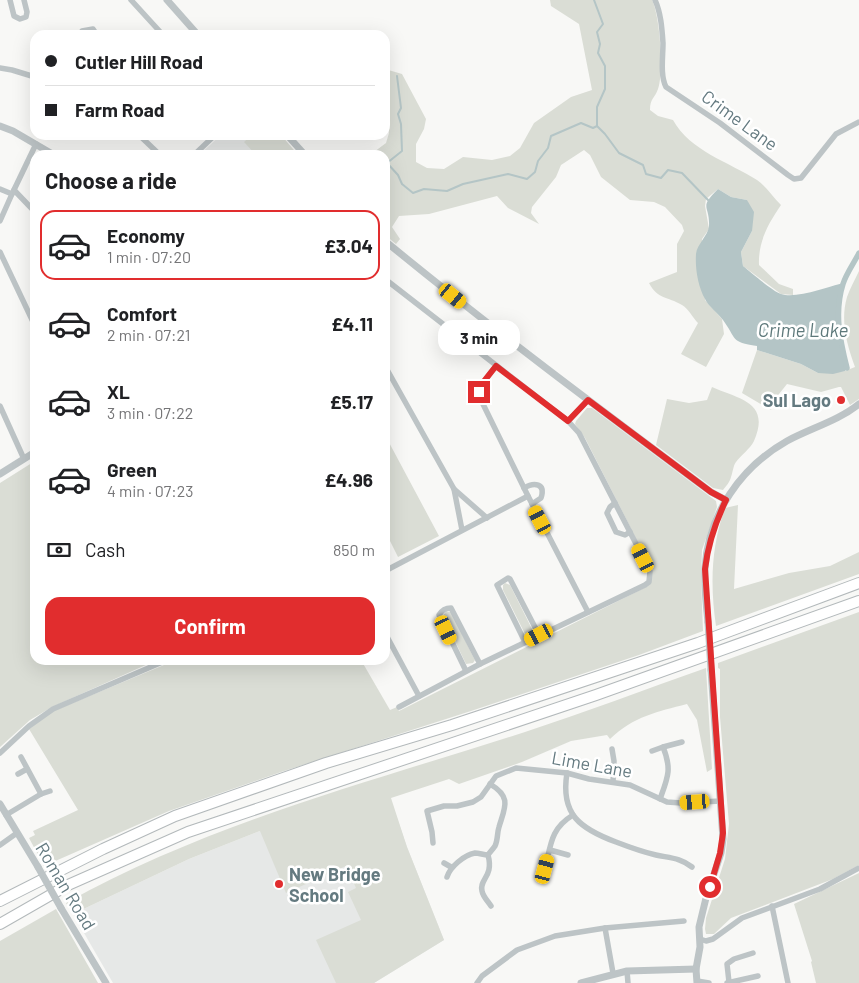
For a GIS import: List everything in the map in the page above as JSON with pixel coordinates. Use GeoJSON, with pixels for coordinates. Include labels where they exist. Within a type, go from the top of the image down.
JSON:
{"type":"FeatureCollection","features":[{"type":"Feature","properties":{"kind":"highway"},"geometry":{"type":"LineString","coordinates":[[0,902],[16,892],[103,849],[176,816],[326,764],[462,722],[689,646],[859,582]]}},
{"type":"Feature","properties":{"kind":"highway"},"geometry":{"type":"LineString","coordinates":[[0,924],[68,885],[188,832],[596,695],[859,601]]}},
{"type":"Feature","properties":{"kind":"street"},"geometry":{"type":"LineString","coordinates":[[10,0],[14,16],[20,20],[26,17],[27,12],[24,0]]}},
{"type":"Feature","properties":{"kind":"street"},"geometry":{"type":"LineString","coordinates":[[131,0],[159,30]]}},
{"type":"Feature","properties":{"kind":"street"},"geometry":{"type":"LineString","coordinates":[[167,0],[194,30]]}},
{"type":"Feature","properties":{"kind":"street","name":"Crime Lane"},"geometry":{"type":"LineString","coordinates":[[655,0],[659,8],[663,41],[663,81],[666,86],[720,123],[788,175],[800,178],[836,134],[859,122]]}},
{"type":"Feature","properties":{"kind":"street"},"geometry":{"type":"LineString","coordinates":[[0,68],[30,75]]}},
{"type":"Feature","properties":{"kind":"street"},"geometry":{"type":"LineString","coordinates":[[0,126],[14,131],[46,150]]}},
{"type":"Feature","properties":{"kind":"street"},"geometry":{"type":"LineString","coordinates":[[144,140],[155,150]]}},
{"type":"Feature","properties":{"kind":"street"},"geometry":{"type":"LineString","coordinates":[[199,150],[210,140]]}},
{"type":"Feature","properties":{"kind":"street"},"geometry":{"type":"LineString","coordinates":[[292,140],[300,150]]}},
{"type":"Feature","properties":{"kind":"street"},"geometry":{"type":"LineString","coordinates":[[33,150],[36,144]]}},
{"type":"Feature","properties":{"kind":"street"},"geometry":{"type":"LineString","coordinates":[[0,221],[30,157]]}},
{"type":"Feature","properties":{"kind":"street"},"geometry":{"type":"LineString","coordinates":[[0,188],[13,192],[30,207]]}},
{"type":"Feature","properties":{"kind":"street"},"geometry":{"type":"LineString","coordinates":[[390,245],[480,318],[588,400],[711,492],[726,500]]}},
{"type":"Feature","properties":{"kind":"street"},"geometry":{"type":"LineString","coordinates":[[0,252],[30,315]]}},
{"type":"Feature","properties":{"kind":"street"},"geometry":{"type":"LineString","coordinates":[[390,282],[568,421],[579,433],[650,571],[649,582],[646,585],[480,664],[399,707]]}},
{"type":"Feature","properties":{"kind":"street"},"geometry":{"type":"LineString","coordinates":[[496,366],[481,385],[479,392],[480,400],[588,612]]}},
{"type":"Feature","properties":{"kind":"street"},"geometry":{"type":"LineString","coordinates":[[390,375],[454,489],[462,530]]}},
{"type":"Feature","properties":{"kind":"street"},"geometry":{"type":"LineString","coordinates":[[568,421],[588,400]]}},
{"type":"Feature","properties":{"kind":"street"},"geometry":{"type":"LineString","coordinates":[[709,983],[697,982],[696,968],[700,939],[699,927],[722,845],[721,801],[705,584],[706,556],[714,524],[726,500],[742,478],[767,455],[787,442],[859,404]]}},
{"type":"Feature","properties":{"kind":"street"},"geometry":{"type":"LineString","coordinates":[[0,406],[24,459]]}},
{"type":"Feature","properties":{"kind":"street"},"geometry":{"type":"LineString","coordinates":[[0,474],[30,455]]}},
{"type":"Feature","properties":{"kind":"street"},"geometry":{"type":"LineString","coordinates":[[524,488],[533,484],[542,488],[542,498],[532,504]]}},
{"type":"Feature","properties":{"kind":"street"},"geometry":{"type":"LineString","coordinates":[[454,489],[487,518]]}},
{"type":"Feature","properties":{"kind":"street"},"geometry":{"type":"LineString","coordinates":[[390,568],[528,496]]}},
{"type":"Feature","properties":{"kind":"street"},"geometry":{"type":"LineString","coordinates":[[615,503],[607,513],[616,532],[622,535],[630,532]]}},
{"type":"Feature","properties":{"kind":"street"},"geometry":{"type":"LineString","coordinates":[[525,642],[497,585],[508,578],[539,635]]}},
{"type":"Feature","properties":{"kind":"street"},"geometry":{"type":"LineString","coordinates":[[466,671],[439,616],[446,608],[451,608],[480,664]]}},
{"type":"Feature","properties":{"kind":"street"},"geometry":{"type":"LineString","coordinates":[[390,642],[419,696]]}},
{"type":"Feature","properties":{"kind":"street"},"geometry":{"type":"LineString","coordinates":[[0,753],[29,726],[53,709],[155,665]]}},
{"type":"Feature","properties":{"kind":"street"},"geometry":{"type":"LineString","coordinates":[[652,751],[682,742]]}},
{"type":"Feature","properties":{"kind":"street"},"geometry":{"type":"LineString","coordinates":[[660,799],[669,770],[669,763],[663,747]]}},
{"type":"Feature","properties":{"kind":"street"},"geometry":{"type":"LineString","coordinates":[[611,753],[613,782]]}},
{"type":"Feature","properties":{"kind":"street"},"geometry":{"type":"LineString","coordinates":[[21,757],[41,794]]}},
{"type":"Feature","properties":{"kind":"street","name":"Lime Lane"},"geometry":{"type":"LineString","coordinates":[[424,840],[433,841],[424,812],[444,806],[457,806],[473,802],[480,797],[498,774],[516,768],[567,773],[589,779],[637,787],[667,802],[721,801]]}},
{"type":"Feature","properties":{"kind":"street"},"geometry":{"type":"LineString","coordinates":[[18,774],[27,769]]}},
{"type":"Feature","properties":{"kind":"street"},"geometry":{"type":"LineString","coordinates":[[567,773],[565,790],[573,815],[582,826],[596,835],[656,855],[679,859],[692,867]]}},
{"type":"Feature","properties":{"kind":"street"},"geometry":{"type":"LineString","coordinates":[[488,855],[495,846],[498,827],[506,806],[502,794],[490,784]]}},
{"type":"Feature","properties":{"kind":"street"},"geometry":{"type":"LineString","coordinates":[[6,815],[41,794],[50,791]]}},
{"type":"Feature","properties":{"kind":"street","name":"Roman Road"},"geometry":{"type":"LineString","coordinates":[[0,804],[106,983]]}},
{"type":"Feature","properties":{"kind":"street"},"geometry":{"type":"LineString","coordinates":[[545,869],[556,829],[562,822],[573,815]]}},
{"type":"Feature","properties":{"kind":"street"},"geometry":{"type":"LineString","coordinates":[[0,845],[18,833]]}},
{"type":"Feature","properties":{"kind":"street"},"geometry":{"type":"LineString","coordinates":[[550,850],[568,855]]}},
{"type":"Feature","properties":{"kind":"street"},"geometry":{"type":"LineString","coordinates":[[447,877],[451,867],[473,854],[488,855]]}},
{"type":"Feature","properties":{"kind":"street"},"geometry":{"type":"LineString","coordinates":[[488,855],[490,870],[483,883],[482,891],[491,906]]}},
{"type":"Feature","properties":{"kind":"street"},"geometry":{"type":"LineString","coordinates":[[444,863],[451,867]]}},
{"type":"Feature","properties":{"kind":"street"},"geometry":{"type":"LineString","coordinates":[[700,939],[706,941],[713,939],[742,918],[820,888],[859,868]]}},
{"type":"Feature","properties":{"kind":"street"},"geometry":{"type":"LineString","coordinates":[[772,906],[788,983]]}},
{"type":"Feature","properties":{"kind":"street"},"geometry":{"type":"LineString","coordinates":[[477,983],[482,976],[517,950],[556,936],[605,928],[684,921]]}},
{"type":"Feature","properties":{"kind":"street"},"geometry":{"type":"LineString","coordinates":[[605,928],[613,973]]}},
{"type":"Feature","properties":{"kind":"street"},"geometry":{"type":"LineString","coordinates":[[752,953],[734,959],[727,964],[728,983],[758,976]]}},
{"type":"Feature","properties":{"kind":"street"},"geometry":{"type":"LineString","coordinates":[[581,983],[613,973],[627,971],[696,968]]}},
{"type":"Feature","properties":{"kind":"street"},"geometry":{"type":"LineString","coordinates":[[627,971],[628,983]]}},
{"type":"Feature","properties":{"kind":"shaded area"},"geometry":{"type":"Polygon","coordinates":[[[550,0],[652,0],[659,31],[661,70],[658,89],[652,100],[650,110],[658,116],[673,120],[680,131],[700,148],[757,180],[781,205],[762,241],[759,265],[779,284],[793,289],[793,295],[781,294],[743,266],[741,252],[752,231],[747,200],[731,197],[718,189],[706,199],[705,206],[709,229],[702,239],[705,300],[722,319],[724,334],[706,367],[681,354],[698,323],[684,306],[659,295],[649,283],[677,272],[677,244],[684,231],[682,225],[665,207],[654,202],[630,200],[601,177],[590,155],[584,150],[561,165],[556,177],[532,207],[531,213],[539,224],[508,208],[497,196],[429,214],[399,216],[392,227],[400,239],[396,244],[390,239],[390,150],[377,150],[386,143],[387,140],[390,140],[390,70],[402,74],[426,119],[424,129],[416,144],[416,162],[427,168],[444,169],[463,157],[492,160],[510,156],[520,148],[534,123],[571,97],[592,90],[579,24],[551,6],[550,0]]]}},
{"type":"Feature","properties":{"kind":"shaded area"},"geometry":{"type":"Polygon","coordinates":[[[216,140],[285,140],[294,150],[204,150],[216,140]]]}},
{"type":"Feature","properties":{"kind":"shaded area"},"geometry":{"type":"Polygon","coordinates":[[[246,140],[285,140],[294,150],[251,150],[244,142],[246,140]]]}},
{"type":"Feature","properties":{"kind":"shaded area"},"geometry":{"type":"Polygon","coordinates":[[[859,271],[859,399],[850,405],[841,387],[821,392],[787,384],[775,399],[771,410],[742,393],[757,350],[801,364],[818,373],[845,371],[855,367],[847,342],[844,315],[847,297],[859,271]]]}},
{"type":"Feature","properties":{"kind":"shaded area"},"geometry":{"type":"Polygon","coordinates":[[[712,387],[750,404],[758,418],[758,428],[754,441],[734,465],[730,481],[723,490],[713,488],[656,445],[667,399],[689,403],[707,400],[712,387]]]}},
{"type":"Feature","properties":{"kind":"shaded area"},"geometry":{"type":"Polygon","coordinates":[[[587,408],[592,408],[716,501],[717,507],[702,550],[703,631],[639,655],[281,772],[169,811],[44,866],[29,838],[35,835],[33,831],[78,810],[29,729],[51,712],[164,665],[364,665],[390,710],[397,707],[399,711],[648,586],[652,578],[652,570],[585,438],[575,424],[587,408]]]}},
{"type":"Feature","properties":{"kind":"shaded area"},"geometry":{"type":"Polygon","coordinates":[[[390,444],[439,536],[398,557],[390,541],[390,444]]]}},
{"type":"Feature","properties":{"kind":"shaded area"},"geometry":{"type":"Polygon","coordinates":[[[30,464],[30,665],[146,665],[52,707],[30,720],[0,747],[0,483],[30,464]]]}},
{"type":"Feature","properties":{"kind":"shaded area"},"geometry":{"type":"Polygon","coordinates":[[[738,505],[734,589],[789,573],[830,566],[859,552],[859,574],[716,626],[713,596],[714,552],[725,508],[738,505]]]}},
{"type":"Feature","properties":{"kind":"shaded area"},"geometry":{"type":"Polygon","coordinates":[[[505,583],[510,585],[534,633],[530,638],[526,636],[503,590],[505,583]]]}},
{"type":"Feature","properties":{"kind":"shaded area"},"geometry":{"type":"Polygon","coordinates":[[[446,611],[451,612],[475,660],[473,663],[466,664],[443,616],[446,611]]]}},
{"type":"Feature","properties":{"kind":"shaded area"},"geometry":{"type":"Polygon","coordinates":[[[859,612],[859,865],[833,879],[731,918],[714,934],[706,934],[706,918],[725,859],[729,824],[720,717],[720,669],[718,668],[718,663],[859,612]]]}},
{"type":"Feature","properties":{"kind":"shaded area"},"geometry":{"type":"Polygon","coordinates":[[[706,668],[712,769],[707,772],[697,720],[687,704],[637,720],[610,739],[607,735],[571,741],[522,762],[459,784],[449,779],[391,798],[407,847],[444,940],[374,983],[336,983],[316,940],[361,920],[348,892],[356,888],[346,866],[286,893],[260,831],[189,859],[73,914],[66,903],[120,875],[233,827],[349,787],[548,724],[706,668]]]}},
{"type":"Feature","properties":{"kind":"shaded area","name":"New Bridge School"},"geometry":{"type":"Polygon","coordinates":[[[386,786],[407,847],[444,940],[374,983],[113,983],[73,914],[189,859],[260,831],[386,786]]]}},
{"type":"Feature","properties":{"kind":"shaded area"},"geometry":{"type":"Polygon","coordinates":[[[859,873],[859,983],[816,983],[812,961],[794,904],[859,873]]]}},
{"type":"Feature","properties":{"kind":"shaded area"},"geometry":{"type":"Polygon","coordinates":[[[56,909],[98,983],[0,983],[0,941],[56,909]]]}},
{"type":"Feature","properties":{"kind":"water","name":"Crime Lake"},"geometry":{"type":"Polygon","coordinates":[[[718,189],[731,197],[747,200],[754,212],[752,231],[741,252],[743,266],[767,286],[781,294],[795,295],[843,283],[837,313],[847,368],[845,371],[833,374],[818,373],[801,364],[757,350],[757,346],[738,341],[721,317],[707,302],[698,277],[696,254],[709,226],[706,207],[708,200],[718,189]]]}},
{"type":"Feature","properties":{"kind":"waterway"},"geometry":{"type":"LineString","coordinates":[[594,0],[603,24],[597,32],[600,44],[598,53],[605,66],[605,89],[597,107],[597,126],[619,153],[643,165],[646,174],[661,178],[668,170],[682,173],[708,200]]}},
{"type":"Feature","properties":{"kind":"waterway"},"geometry":{"type":"LineString","coordinates":[[390,161],[402,151],[401,124],[398,114],[401,108],[397,76]]}},
{"type":"Feature","properties":{"kind":"waterway"},"geometry":{"type":"LineString","coordinates":[[390,166],[398,175],[402,184],[413,193],[424,189],[447,191],[463,184],[508,174],[527,179],[535,172],[538,161],[548,148],[551,136],[581,123],[593,128],[597,126]]}},
{"type":"Feature","properties":{"kind":"waterway"},"geometry":{"type":"LineString","coordinates":[[847,368],[840,337],[838,316],[840,295],[844,280],[859,253]]}},
{"type":"Feature","properties":{"kind":"place","name":"Sul Lago"},"geometry":{"type":"Point","coordinates":[841,400]}},
{"type":"Feature","properties":{"kind":"place","name":"New Bridge School"},"geometry":{"type":"Point","coordinates":[279,884]}},
{"type":"Feature","properties":{"kind":"route"},"geometry":{"type":"LineString","coordinates":[[479,392],[481,385],[496,366],[568,421],[588,400],[711,492],[726,500],[714,524],[706,556],[705,569],[723,833],[722,845],[710,887]]}}]}
